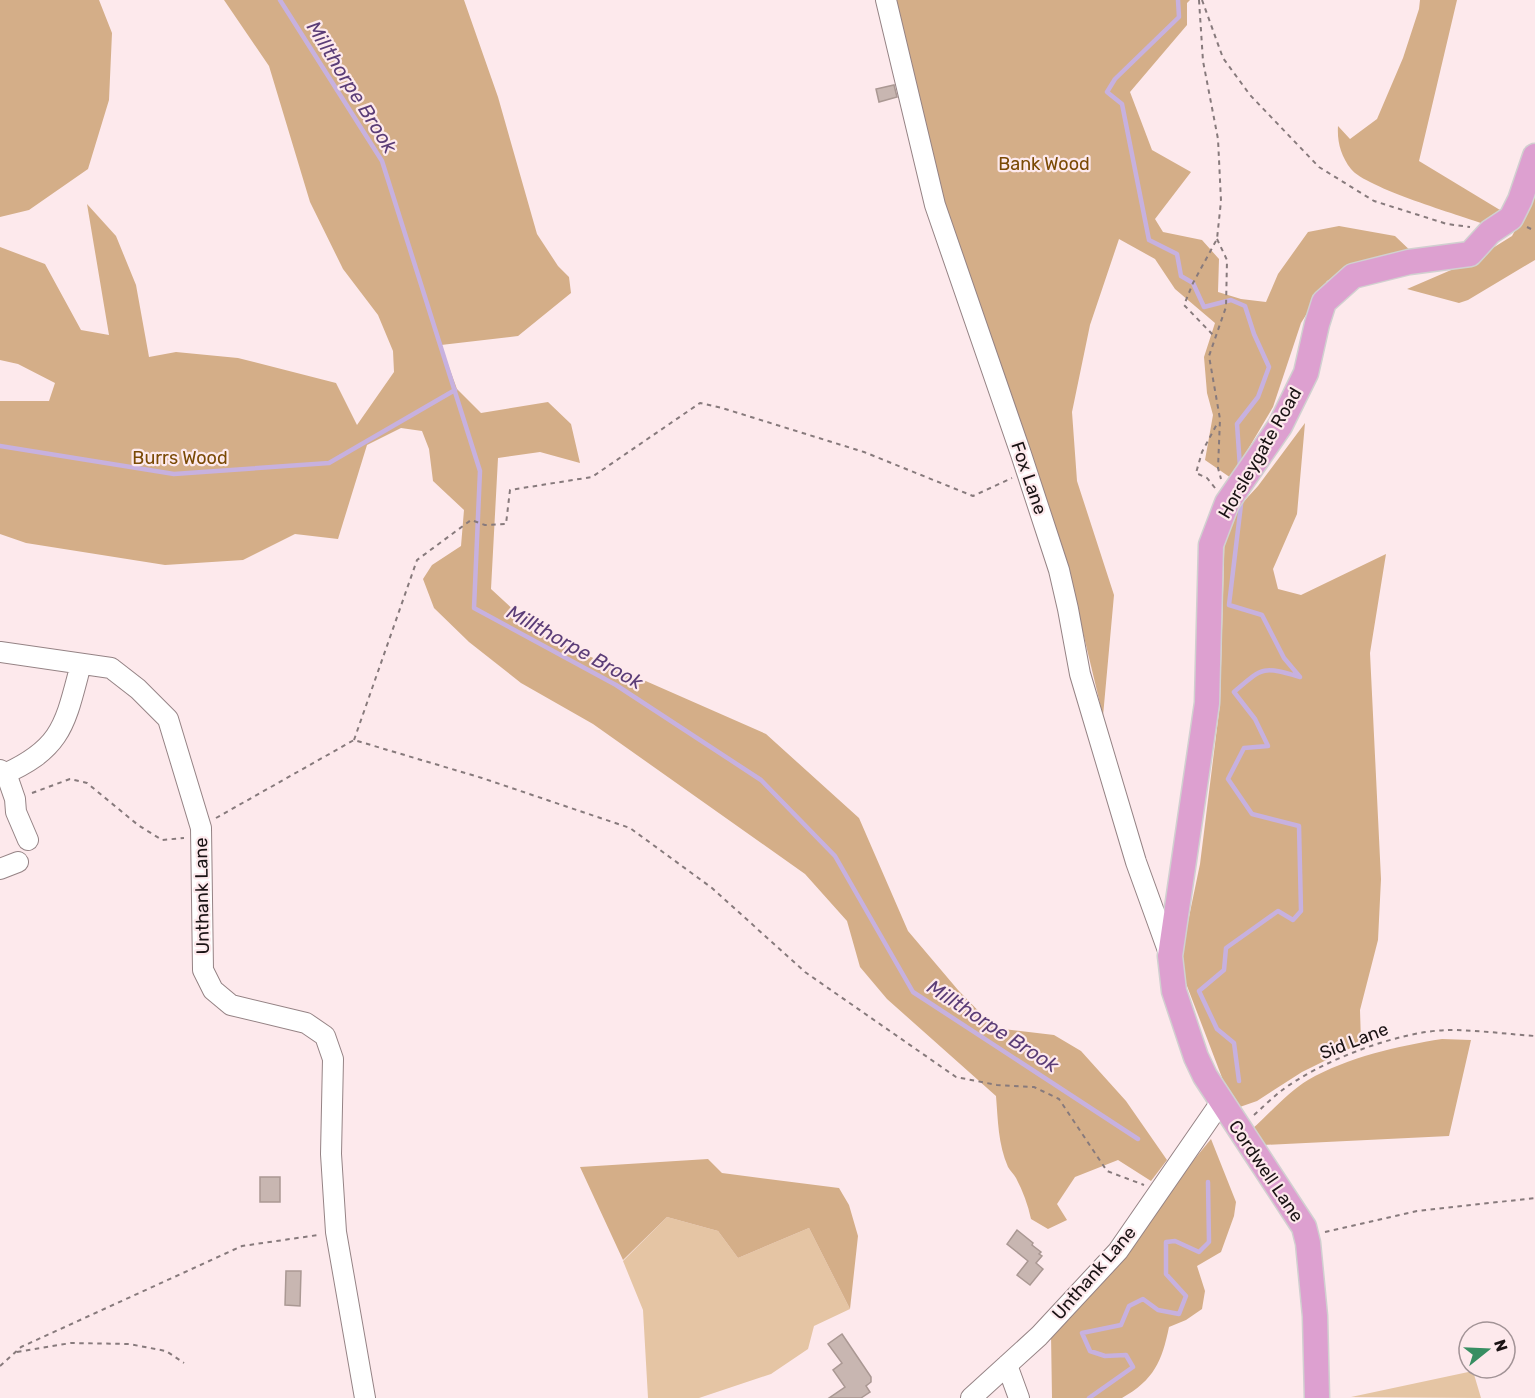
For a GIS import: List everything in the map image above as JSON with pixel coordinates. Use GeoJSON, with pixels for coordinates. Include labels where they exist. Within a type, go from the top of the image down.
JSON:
{"type":"FeatureCollection","features":[{"type":"Feature","properties":{"kind":"main road","name":"Horsleygate Road"},"geometry":{"type":"LineString","coordinates":[[1170,956],[1207,703],[1211,544],[1227,503],[1280,426],[1306,373],[1324,302],[1353,276],[1408,262],[1470,254],[1490,232],[1511,218],[1520,200],[1535,156]]}},
{"type":"Feature","properties":{"kind":"main road","name":"Cordwell Lane"},"geometry":{"type":"LineString","coordinates":[[1170,956],[1174,991],[1188,1036],[1205,1076],[1304,1227],[1315,1316],[1317,1398]]}},
{"type":"Feature","properties":{"kind":"street","name":"Fox Lane"},"geometry":{"type":"LineString","coordinates":[[886,0],[935,205],[1022,454],[1059,570],[1080,674],[1136,862],[1170,956]]}},
{"type":"Feature","properties":{"kind":"street","name":"Unthank Lane"},"geometry":{"type":"LineString","coordinates":[[0,652],[111,668],[138,689],[168,719],[201,832],[203,970],[213,990],[231,1005],[306,1023],[325,1036],[333,1059],[331,1154],[336,1232],[365,1398]]}},
{"type":"Feature","properties":{"kind":"street"},"geometry":{"type":"LineString","coordinates":[[28,840],[16,812],[15,799],[2,773],[26,764],[50,745],[66,718],[81,664]]}},
{"type":"Feature","properties":{"kind":"street"},"geometry":{"type":"LineString","coordinates":[[1153,907],[1177,903]]}},
{"type":"Feature","properties":{"kind":"street","name":"Unthank Lane"},"geometry":{"type":"LineString","coordinates":[[971,1398],[1040,1335],[1118,1251],[1221,1102]]}},
{"type":"Feature","properties":{"kind":"street"},"geometry":{"type":"LineString","coordinates":[[1007,1365],[1019,1398]]}},
{"type":"Feature","properties":{"kind":"path"},"geometry":{"type":"LineString","coordinates":[[1200,0],[1223,58],[1250,95],[1319,167],[1374,201],[1447,224],[1490,232]]}},
{"type":"Feature","properties":{"kind":"path"},"geometry":{"type":"LineString","coordinates":[[1200,0],[1203,61],[1218,139],[1221,201],[1218,239],[1193,283],[1184,305],[1214,336]]}},
{"type":"Feature","properties":{"kind":"path"},"geometry":{"type":"LineString","coordinates":[[1218,239],[1227,260],[1226,307],[1214,336],[1209,356],[1220,419],[1218,468],[1227,503]]}},
{"type":"Feature","properties":{"kind":"path"},"geometry":{"type":"LineString","coordinates":[[15,799],[70,779],[87,783],[138,825],[162,840],[201,832],[354,740],[417,560],[471,520],[485,525],[506,524],[510,490],[591,477],[700,403],[864,452],[973,496],[1012,478],[1015,472]]}},
{"type":"Feature","properties":{"kind":"path"},"geometry":{"type":"LineString","coordinates":[[1220,419],[1202,452],[1196,473],[1207,478],[1227,503]]}},
{"type":"Feature","properties":{"kind":"path"},"geometry":{"type":"LineString","coordinates":[[354,740],[482,778],[630,828],[712,888],[805,972],[947,1071],[956,1077],[998,1085],[1034,1088],[1059,1099],[1107,1171],[1159,1191]]}},
{"type":"Feature","properties":{"kind":"path","name":"Sid Lane"},"geometry":{"type":"LineString","coordinates":[[1238,1128],[1282,1090],[1335,1061],[1389,1040],[1447,1030],[1535,1036]]}},
{"type":"Feature","properties":{"kind":"path"},"geometry":{"type":"LineString","coordinates":[[1315,1235],[1417,1211],[1535,1198]]}},
{"type":"Feature","properties":{"kind":"path"},"geometry":{"type":"LineString","coordinates":[[0,1366],[21,1347],[242,1246],[336,1232]]}},
{"type":"Feature","properties":{"kind":"path"},"geometry":{"type":"LineString","coordinates":[[17,1352],[70,1343],[129,1344],[166,1352],[184,1363]]}},
{"type":"Feature","properties":{"kind":"shaded area"},"geometry":{"type":"Polygon","coordinates":[[[667,1217],[718,1231],[738,1258],[809,1228],[850,1309],[814,1326],[808,1349],[771,1374],[699,1398],[648,1398],[643,1310],[623,1261],[667,1217]]]}},
{"type":"Feature","properties":{"kind":"shaded area"},"geometry":{"type":"Polygon","coordinates":[[[1457,1374],[1457,1380],[1476,1380],[1481,1398],[1351,1397],[1457,1374]]]}},
{"type":"Feature","properties":{"kind":"green space"},"geometry":{"type":"Polygon","coordinates":[[[0,0],[99,0],[112,33],[109,100],[88,169],[29,210],[0,217],[0,0]]]}},
{"type":"Feature","properties":{"kind":"green space","name":"Burrs Wood"},"geometry":{"type":"Polygon","coordinates":[[[224,0],[464,0],[498,97],[537,234],[558,266],[569,277],[571,293],[518,336],[441,345],[457,389],[481,413],[548,402],[571,424],[580,463],[540,452],[498,458],[491,589],[541,635],[766,734],[859,818],[908,931],[958,990],[995,1028],[1054,1035],[1081,1051],[1126,1101],[1167,1160],[1151,1181],[1118,1160],[1075,1177],[1057,1204],[1067,1220],[1048,1229],[1031,1219],[1023,1193],[1008,1167],[1002,1150],[996,1096],[887,999],[860,967],[847,921],[805,874],[593,724],[521,683],[469,642],[434,608],[423,579],[432,565],[461,546],[464,510],[433,481],[429,449],[422,431],[401,428],[367,445],[338,539],[295,534],[243,560],[165,565],[26,543],[0,534],[0,401],[49,401],[55,383],[18,364],[0,360],[0,247],[45,264],[81,330],[109,335],[87,204],[116,236],[136,285],[149,357],[176,352],[238,358],[336,383],[357,425],[394,372],[393,351],[378,315],[343,269],[310,202],[269,66],[224,0]]]}},
{"type":"Feature","properties":{"kind":"green space","name":"Bank Wood"},"geometry":{"type":"Polygon","coordinates":[[[895,0],[1190,0],[1187,3],[1187,25],[1130,92],[1152,150],[1191,172],[1155,219],[1163,232],[1202,240],[1219,259],[1218,292],[1241,299],[1266,302],[1278,274],[1308,232],[1339,226],[1395,236],[1416,256],[1362,263],[1327,281],[1301,323],[1273,407],[1231,478],[1205,460],[1213,415],[1207,393],[1204,357],[1215,323],[1175,289],[1155,259],[1119,239],[1090,325],[1072,412],[1077,481],[1114,595],[1103,716],[1074,595],[1049,508],[1029,449],[1011,412],[943,196],[895,0]]]}},
{"type":"Feature","properties":{"kind":"green space"},"geometry":{"type":"Polygon","coordinates":[[[1420,0],[1457,0],[1419,161],[1500,210],[1487,225],[1375,184],[1351,169],[1340,149],[1338,126],[1350,139],[1377,119],[1403,58],[1420,0]]]}},
{"type":"Feature","properties":{"kind":"green space"},"geometry":{"type":"Polygon","coordinates":[[[1535,195],[1535,260],[1468,300],[1459,303],[1407,289],[1472,261],[1512,236],[1535,195]]]}},
{"type":"Feature","properties":{"kind":"green space"},"geometry":{"type":"Polygon","coordinates":[[[1305,423],[1297,514],[1273,569],[1278,589],[1301,595],[1386,554],[1370,653],[1381,879],[1378,940],[1360,1010],[1361,1043],[1302,1072],[1257,1101],[1234,1109],[1179,965],[1200,864],[1220,704],[1225,522],[1258,486],[1305,423]]]}},
{"type":"Feature","properties":{"kind":"green space"},"geometry":{"type":"Polygon","coordinates":[[[1442,1039],[1471,1040],[1449,1136],[1263,1145],[1252,1129],[1294,1090],[1323,1072],[1374,1054],[1442,1039]]]}},
{"type":"Feature","properties":{"kind":"green space"},"geometry":{"type":"Polygon","coordinates":[[[1211,1139],[1236,1202],[1234,1216],[1221,1252],[1197,1266],[1205,1291],[1202,1309],[1186,1320],[1169,1327],[1155,1368],[1142,1384],[1122,1398],[1052,1398],[1051,1334],[1211,1139]]]}},
{"type":"Feature","properties":{"kind":"green space"},"geometry":{"type":"Polygon","coordinates":[[[708,1159],[722,1173],[839,1188],[849,1205],[858,1236],[850,1309],[809,1228],[738,1258],[718,1231],[667,1217],[623,1260],[580,1167],[708,1159]]]}},
{"type":"Feature","properties":{"kind":"building"},"geometry":{"type":"Polygon","coordinates":[[[894,85],[897,97],[879,102],[876,89],[894,85]]]}},
{"type":"Feature","properties":{"kind":"building"},"geometry":{"type":"Polygon","coordinates":[[[260,1177],[280,1177],[280,1202],[260,1202],[260,1177]]]}},
{"type":"Feature","properties":{"kind":"building"},"geometry":{"type":"Polygon","coordinates":[[[1017,1230],[1033,1243],[1032,1245],[1041,1252],[1039,1254],[1042,1256],[1036,1263],[1043,1269],[1030,1285],[1017,1275],[1028,1261],[1007,1244],[1017,1230]]]}},
{"type":"Feature","properties":{"kind":"building"},"geometry":{"type":"Polygon","coordinates":[[[286,1271],[301,1271],[300,1306],[285,1305],[286,1271]]]}},
{"type":"Feature","properties":{"kind":"building"},"geometry":{"type":"Polygon","coordinates":[[[842,1334],[871,1377],[871,1382],[866,1386],[870,1392],[861,1398],[829,1398],[845,1387],[833,1370],[842,1363],[828,1344],[842,1334]]]}},
{"type":"Feature","properties":{"kind":"waterway","name":"Millthorpe Brook"},"geometry":{"type":"LineString","coordinates":[[280,0],[382,161],[480,471],[474,608],[616,685],[761,780],[835,856],[913,992],[1138,1139]]}},
{"type":"Feature","properties":{"kind":"waterway"},"geometry":{"type":"LineString","coordinates":[[1178,0],[1179,17],[1115,79],[1107,92],[1122,104],[1149,240],[1177,254],[1181,276],[1193,283],[1204,307],[1231,300],[1245,306],[1254,334],[1269,367],[1258,397],[1237,424],[1240,467]]}},
{"type":"Feature","properties":{"kind":"waterway"},"geometry":{"type":"LineString","coordinates":[[0,446],[174,474],[329,463],[455,390]]}},
{"type":"Feature","properties":{"kind":"waterway"},"geometry":{"type":"LineString","coordinates":[[1239,1081],[1234,1043],[1217,1029],[1199,991],[1224,970],[1226,948],[1278,911],[1293,920],[1301,911],[1299,826],[1252,814],[1228,779],[1244,748],[1268,746],[1255,719],[1234,692],[1258,673],[1264,671],[1278,671],[1300,677],[1284,658],[1262,615],[1229,605],[1242,496]]}},
{"type":"Feature","properties":{"kind":"waterway","name":"Millthorpe Brook"},"geometry":{"type":"LineString","coordinates":[[1089,1398],[1133,1367],[1126,1355],[1105,1356],[1090,1351],[1082,1333],[1121,1325],[1129,1306],[1143,1299],[1158,1310],[1179,1314],[1186,1296],[1166,1274],[1166,1242],[1175,1241],[1199,1252],[1209,1242],[1208,1182]]}}]}
